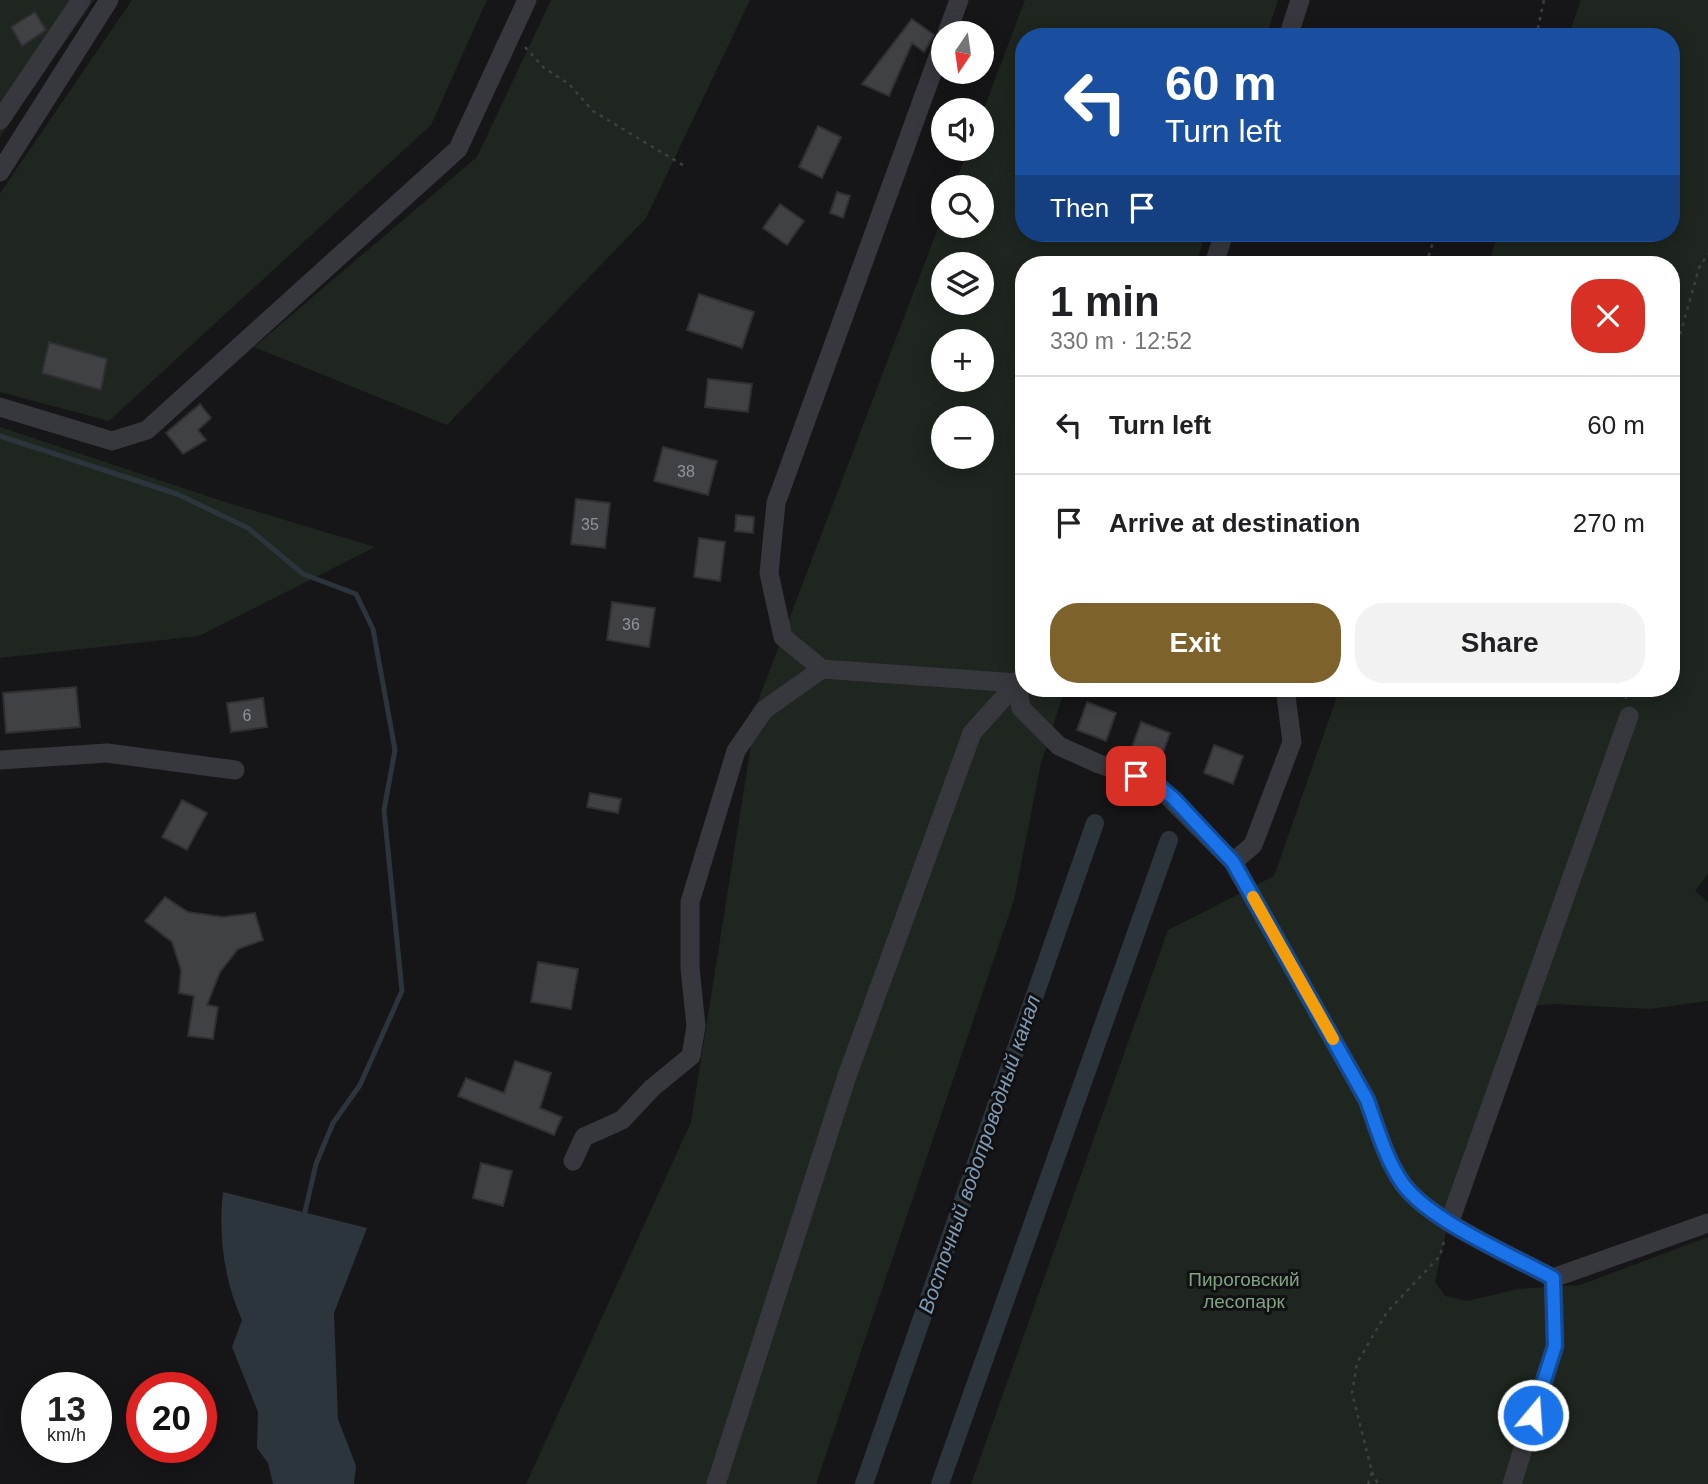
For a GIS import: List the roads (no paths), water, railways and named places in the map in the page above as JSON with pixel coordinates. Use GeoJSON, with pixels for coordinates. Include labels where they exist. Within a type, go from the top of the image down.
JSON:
{"type":"FeatureCollection","features":[{"type":"Feature","properties":{"kind":"street"},"geometry":{"type":"LineString","coordinates":[[0,120],[81,0]]}},
{"type":"Feature","properties":{"kind":"street"},"geometry":{"type":"LineString","coordinates":[[0,172],[109,0]]}},
{"type":"Feature","properties":{"kind":"street"},"geometry":{"type":"LineString","coordinates":[[0,407],[111,441],[147,430],[458,149],[527,0]]}},
{"type":"Feature","properties":{"kind":"street"},"geometry":{"type":"LineString","coordinates":[[951,21],[959,0]]}},
{"type":"Feature","properties":{"kind":"street"},"geometry":{"type":"LineString","coordinates":[[1291,28],[1300,0]]}},
{"type":"Feature","properties":{"kind":"street"},"geometry":{"type":"LineString","coordinates":[[931,76],[776,503],[769,573],[783,637],[822,669],[1015,679]]}},
{"type":"Feature","properties":{"kind":"street"},"geometry":{"type":"LineString","coordinates":[[573,1161],[584,1137],[622,1120],[652,1088],[691,1056],[696,1026],[690,968],[690,902],[736,751],[764,710],[822,669]]}},
{"type":"Feature","properties":{"kind":"street"},"geometry":{"type":"LineString","coordinates":[[716,1484],[847,1076],[972,733],[1015,685]]}},
{"type":"Feature","properties":{"kind":"street"},"geometry":{"type":"LineString","coordinates":[[1021,697],[1021,708],[1059,747],[1099,764],[1154,782],[1233,862],[1367,1100],[1381,1140],[1404,1184],[1425,1205],[1553,1278],[1708,1223]]}},
{"type":"Feature","properties":{"kind":"street"},"geometry":{"type":"LineString","coordinates":[[1233,862],[1252,845],[1292,742],[1286,697]]}},
{"type":"Feature","properties":{"kind":"street"},"geometry":{"type":"LineString","coordinates":[[1450,1221],[1629,716]]}},
{"type":"Feature","properties":{"kind":"street"},"geometry":{"type":"LineString","coordinates":[[0,760],[107,753],[236,770]]}},
{"type":"Feature","properties":{"kind":"street"},"geometry":{"type":"LineString","coordinates":[[1512,1484],[1555,1346],[1553,1278]]}},
{"type":"Feature","properties":{"kind":"waterway"},"geometry":{"type":"LineString","coordinates":[[0,436],[177,494],[248,528],[303,574],[356,594],[373,629],[395,750],[384,810],[402,991],[360,1085],[333,1123],[316,1164],[304,1216]]}},
{"type":"Feature","properties":{"kind":"waterway","name":"Восточный водопроводный канал"},"geometry":{"type":"LineString","coordinates":[[864,1484],[1095,823]]}},
{"type":"Feature","properties":{"kind":"waterway","name":"Восточный водопроводный канал"},"geometry":{"type":"LineString","coordinates":[[940,1484],[1169,840]]}},
{"type":"Feature","properties":{"kind":"park label","name":"Пироговский лесопарк"},"geometry":{"type":"Point","coordinates":[1244,1290]}}]}
